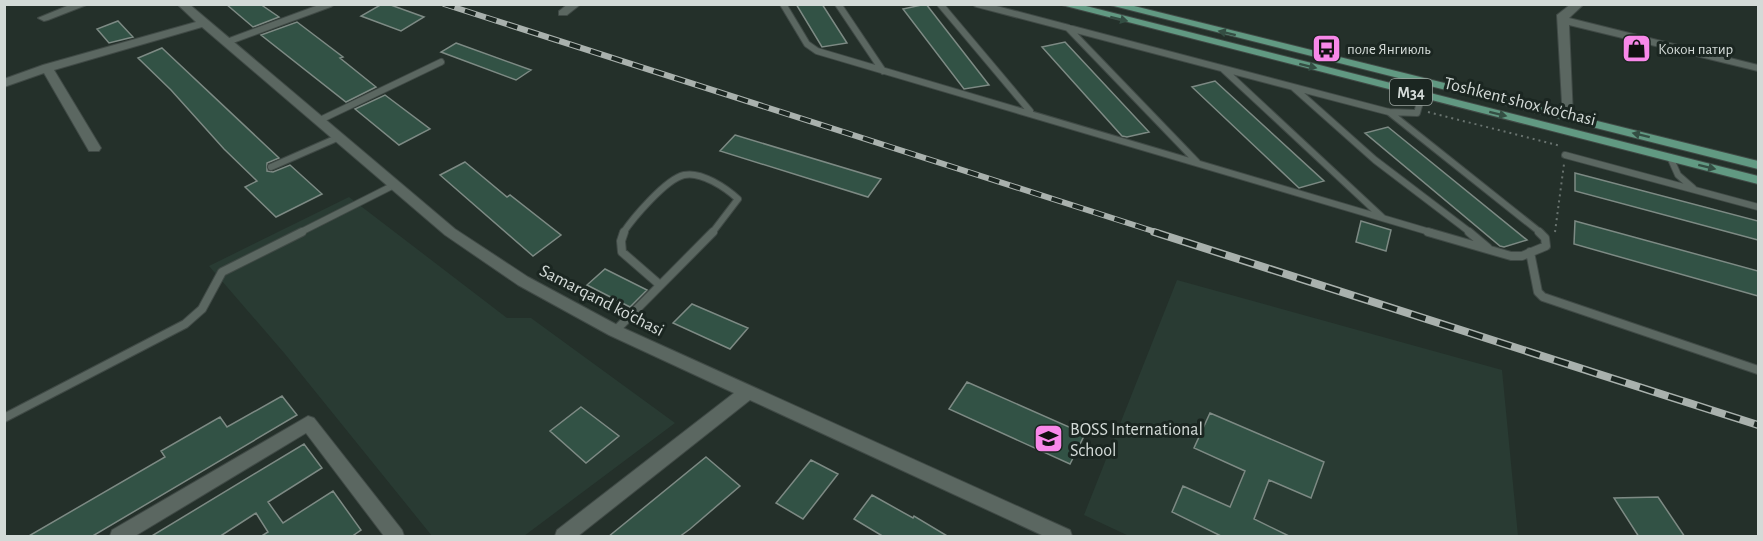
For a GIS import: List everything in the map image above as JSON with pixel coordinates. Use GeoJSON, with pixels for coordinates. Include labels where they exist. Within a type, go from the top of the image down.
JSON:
{"type":"FeatureCollection","features":[{"type":"Feature","properties":{"kind":"main road","name":"Toshkent shox ko'chasi"},"geometry":{"type":"LineString","coordinates":[[1063,4],[1758,180]]}},
{"type":"Feature","properties":{"kind":"main road","name":"Toshkent shox ko'chasi"},"geometry":{"type":"LineString","coordinates":[[1111,4],[1758,165]]}},
{"type":"Feature","properties":{"kind":"street"},"geometry":{"type":"LineString","coordinates":[[44,18],[84,4]]}},
{"type":"Feature","properties":{"kind":"street","name":"Samarqand ko'chasi"},"geometry":{"type":"LineString","coordinates":[[182,4],[450,232],[503,269],[615,331],[1063,537]]}},
{"type":"Feature","properties":{"kind":"street"},"geometry":{"type":"LineString","coordinates":[[563,13],[576,4]]}},
{"type":"Feature","properties":{"kind":"street"},"geometry":{"type":"LineString","coordinates":[[1567,117],[1563,20],[1564,13],[1579,4]]}},
{"type":"Feature","properties":{"kind":"street"},"geometry":{"type":"LineString","coordinates":[[1563,20],[1758,68]]}},
{"type":"Feature","properties":{"kind":"street"},"geometry":{"type":"LineString","coordinates":[[4,82],[205,23]]}},
{"type":"Feature","properties":{"kind":"street"},"geometry":{"type":"LineString","coordinates":[[46,68],[94,148]]}},
{"type":"Feature","properties":{"kind":"street"},"geometry":{"type":"LineString","coordinates":[[564,537],[748,392]]}},
{"type":"Feature","properties":{"kind":"street"},"geometry":{"type":"LineString","coordinates":[[119,537],[308,423],[395,537]]}},
{"type":"Feature","properties":{"kind":"lane"},"geometry":{"type":"LineString","coordinates":[[227,42],[265,30],[330,4]]}},
{"type":"Feature","properties":{"kind":"lane"},"geometry":{"type":"LineString","coordinates":[[783,4],[810,48],[1511,256],[1522,256],[1546,246],[1545,238],[1389,112]]}},
{"type":"Feature","properties":{"kind":"lane"},"geometry":{"type":"LineString","coordinates":[[838,4],[883,71]]}},
{"type":"Feature","properties":{"kind":"lane"},"geometry":{"type":"LineString","coordinates":[[940,4],[1031,113]]}},
{"type":"Feature","properties":{"kind":"lane"},"geometry":{"type":"LineString","coordinates":[[977,4],[1389,112],[1416,112],[1422,95]]}},
{"type":"Feature","properties":{"kind":"lane"},"geometry":{"type":"LineString","coordinates":[[1068,28],[1198,164]]}},
{"type":"Feature","properties":{"kind":"lane"},"geometry":{"type":"LineString","coordinates":[[318,121],[441,62]]}},
{"type":"Feature","properties":{"kind":"lane"},"geometry":{"type":"LineString","coordinates":[[1222,68],[1384,219]]}},
{"type":"Feature","properties":{"kind":"lane"},"geometry":{"type":"LineString","coordinates":[[1293,87],[1349,138],[1402,181],[1472,232],[1489,250]]}},
{"type":"Feature","properties":{"kind":"lane"},"geometry":{"type":"LineString","coordinates":[[271,167],[337,138]]}},
{"type":"Feature","properties":{"kind":"lane"},"geometry":{"type":"LineString","coordinates":[[1565,155],[1758,207]]}},
{"type":"Feature","properties":{"kind":"lane"},"geometry":{"type":"LineString","coordinates":[[1670,157],[1672,168],[1680,178],[1697,190]]}},
{"type":"Feature","properties":{"kind":"lane"},"geometry":{"type":"LineString","coordinates":[[615,331],[726,218],[738,199],[727,189],[693,174],[682,176],[667,185],[623,231],[620,245],[622,252],[660,285]]}},
{"type":"Feature","properties":{"kind":"lane"},"geometry":{"type":"LineString","coordinates":[[4,418],[185,324],[202,309],[222,272],[394,185]]}},
{"type":"Feature","properties":{"kind":"lane"},"geometry":{"type":"LineString","coordinates":[[1530,252],[1538,292],[1550,301],[1758,370]]}},
{"type":"Feature","properties":{"kind":"path"},"geometry":{"type":"LineString","coordinates":[[1418,110],[1565,147],[1555,232],[1545,238]]}},
{"type":"Feature","properties":{"kind":"shaded area"},"geometry":{"type":"Polygon","coordinates":[[[349,197],[507,318],[531,318],[675,423],[524,536],[432,536],[285,354],[209,266],[349,197]]]}},
{"type":"Feature","properties":{"kind":"shaded area"},"geometry":{"type":"Polygon","coordinates":[[[1177,280],[1502,370],[1518,536],[1129,536],[1084,515],[1177,280]]]}},
{"type":"Feature","properties":{"kind":"building"},"geometry":{"type":"Polygon","coordinates":[[[226,4],[260,4],[279,17],[253,27],[226,4]]]}},
{"type":"Feature","properties":{"kind":"building"},"geometry":{"type":"Polygon","coordinates":[[[382,4],[424,17],[401,31],[361,16],[382,4]]]}},
{"type":"Feature","properties":{"kind":"building"},"geometry":{"type":"Polygon","coordinates":[[[796,4],[822,4],[847,43],[822,47],[796,4]]]}},
{"type":"Feature","properties":{"kind":"building"},"geometry":{"type":"Polygon","coordinates":[[[926,4],[989,85],[964,89],[903,9],[926,4]]]}},
{"type":"Feature","properties":{"kind":"building"},"geometry":{"type":"Polygon","coordinates":[[[118,21],[133,37],[109,43],[97,29],[118,21]]]}},
{"type":"Feature","properties":{"kind":"building"},"geometry":{"type":"Polygon","coordinates":[[[297,22],[343,57],[340,58],[376,87],[346,102],[261,35],[297,22]]]}},
{"type":"Feature","properties":{"kind":"building"},"geometry":{"type":"Polygon","coordinates":[[[1065,42],[1149,132],[1122,136],[1042,47],[1065,42]]]}},
{"type":"Feature","properties":{"kind":"building"},"geometry":{"type":"Polygon","coordinates":[[[456,43],[531,70],[516,80],[441,52],[456,43]]]}},
{"type":"Feature","properties":{"kind":"building"},"geometry":{"type":"Polygon","coordinates":[[[162,48],[279,158],[267,163],[267,171],[273,172],[290,165],[322,194],[276,217],[245,187],[257,181],[138,58],[162,48]]]}},
{"type":"Feature","properties":{"kind":"building"},"geometry":{"type":"Polygon","coordinates":[[[1215,81],[1324,181],[1299,188],[1192,87],[1215,81]]]}},
{"type":"Feature","properties":{"kind":"building"},"geometry":{"type":"Polygon","coordinates":[[[385,95],[430,129],[399,145],[355,109],[385,95]]]}},
{"type":"Feature","properties":{"kind":"building"},"geometry":{"type":"Polygon","coordinates":[[[1388,127],[1527,240],[1504,247],[1500,246],[1365,133],[1388,127]]]}},
{"type":"Feature","properties":{"kind":"building"},"geometry":{"type":"Polygon","coordinates":[[[735,135],[881,179],[868,197],[720,151],[735,135]]]}},
{"type":"Feature","properties":{"kind":"building"},"geometry":{"type":"Polygon","coordinates":[[[465,162],[507,197],[510,195],[561,235],[533,256],[440,175],[465,162]]]}},
{"type":"Feature","properties":{"kind":"building"},"geometry":{"type":"Polygon","coordinates":[[[1575,173],[1758,221],[1758,240],[1575,191],[1575,173]]]}},
{"type":"Feature","properties":{"kind":"building"},"geometry":{"type":"Polygon","coordinates":[[[1361,221],[1391,230],[1386,251],[1356,242],[1361,221]]]}},
{"type":"Feature","properties":{"kind":"building"},"geometry":{"type":"Polygon","coordinates":[[[1575,221],[1758,271],[1758,296],[1574,244],[1575,221]]]}},
{"type":"Feature","properties":{"kind":"building"},"geometry":{"type":"Polygon","coordinates":[[[605,269],[647,290],[630,307],[587,285],[605,269]]]}},
{"type":"Feature","properties":{"kind":"building"},"geometry":{"type":"Polygon","coordinates":[[[692,304],[748,328],[730,349],[673,323],[692,304]]]}},
{"type":"Feature","properties":{"kind":"building"},"geometry":{"type":"Polygon","coordinates":[[[967,382],[1085,434],[1070,464],[949,409],[967,382]]]}},
{"type":"Feature","properties":{"kind":"building"},"geometry":{"type":"Polygon","coordinates":[[[282,396],[297,415],[91,537],[27,537],[165,457],[161,451],[220,417],[227,427],[282,396]]]}},
{"type":"Feature","properties":{"kind":"building"},"geometry":{"type":"Polygon","coordinates":[[[581,407],[619,436],[586,463],[550,431],[581,407]]]}},
{"type":"Feature","properties":{"kind":"building"},"geometry":{"type":"Polygon","coordinates":[[[1210,413],[1324,462],[1311,498],[1269,480],[1254,519],[1291,537],[1223,537],[1172,512],[1183,486],[1230,507],[1245,471],[1194,448],[1210,413]]]}},
{"type":"Feature","properties":{"kind":"building"},"geometry":{"type":"Polygon","coordinates":[[[304,444],[322,468],[268,502],[283,523],[333,491],[361,530],[351,537],[260,537],[268,532],[256,513],[219,537],[150,537],[304,444]]]}},
{"type":"Feature","properties":{"kind":"building"},"geometry":{"type":"Polygon","coordinates":[[[706,457],[740,486],[690,529],[679,537],[608,537],[706,457]]]}},
{"type":"Feature","properties":{"kind":"building"},"geometry":{"type":"Polygon","coordinates":[[[811,460],[838,474],[803,519],[776,503],[811,460]]]}},
{"type":"Feature","properties":{"kind":"building"},"geometry":{"type":"Polygon","coordinates":[[[872,495],[949,537],[884,537],[854,519],[872,495]]]}},
{"type":"Feature","properties":{"kind":"building"},"geometry":{"type":"Polygon","coordinates":[[[1658,497],[1685,537],[1639,537],[1614,498],[1658,497]]]}},
{"type":"Feature","properties":{"kind":"railway"},"geometry":{"type":"LineString","coordinates":[[444,4],[1159,233]]}},
{"type":"Feature","properties":{"kind":"railway"},"geometry":{"type":"LineString","coordinates":[[1154,232],[1758,425]]}},
{"type":"Feature","properties":{"kind":"place","name":"поле Янгиюль"},"geometry":{"type":"Point","coordinates":[1326,49]}},
{"type":"Feature","properties":{"kind":"place","name":"Кокон патир"},"geometry":{"type":"Point","coordinates":[1637,49]}},
{"type":"Feature","properties":{"kind":"place","name":"BOSS International School"},"geometry":{"type":"Point","coordinates":[1049,439]}}]}
